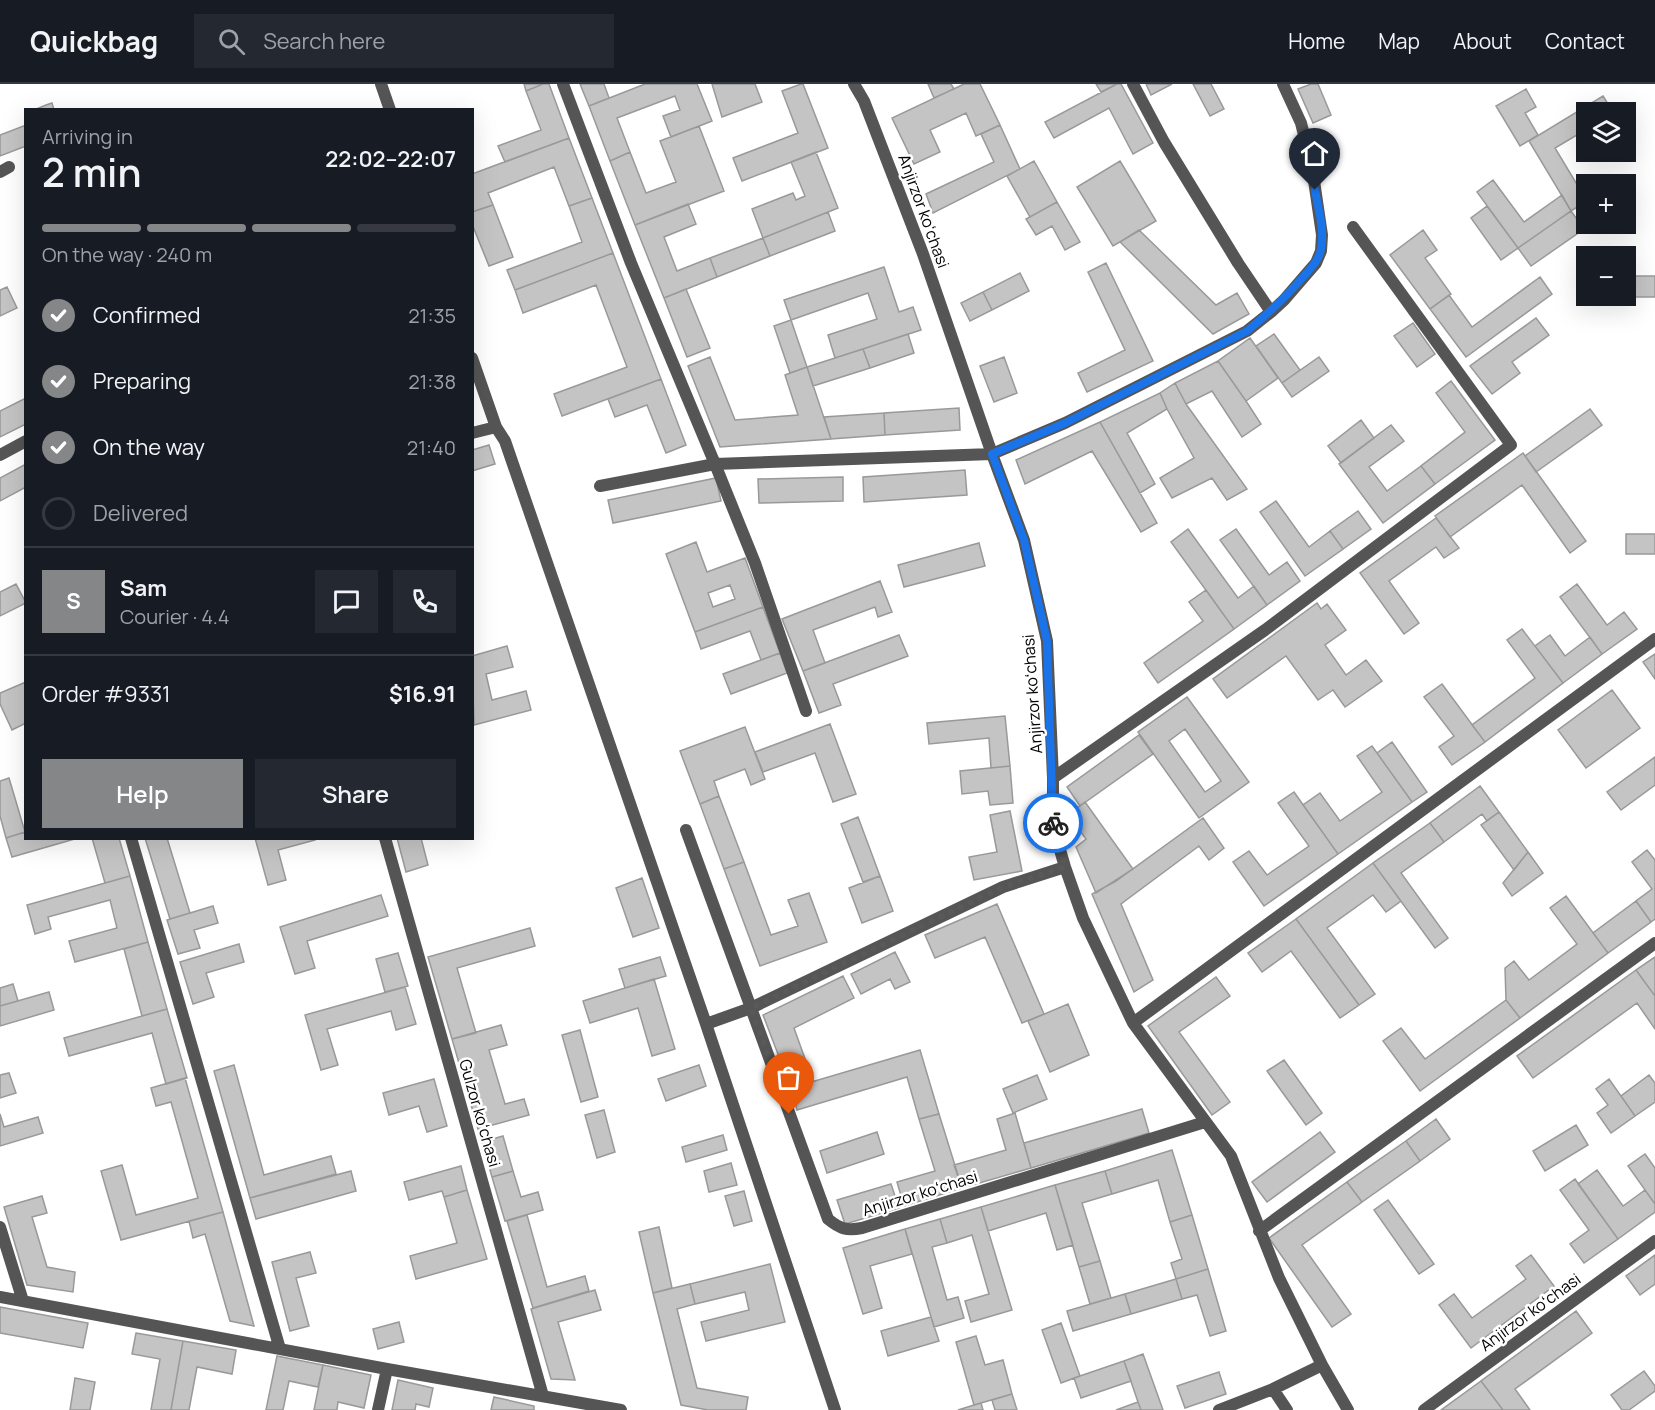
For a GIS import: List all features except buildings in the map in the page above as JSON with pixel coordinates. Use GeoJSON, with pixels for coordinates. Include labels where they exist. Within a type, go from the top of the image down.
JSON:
{"type":"FeatureCollection","features":[{"type":"Feature","properties":{"kind":"street"},"geometry":{"type":"LineString","coordinates":[[381,84],[389,108]]}},
{"type":"Feature","properties":{"kind":"street"},"geometry":{"type":"LineString","coordinates":[[563,84],[631,263],[755,563],[806,711]]}},
{"type":"Feature","properties":{"kind":"street","name":"Anjirzor koʻchasi"},"geometry":{"type":"LineString","coordinates":[[854,84],[864,101],[923,254],[1024,540],[1047,641],[1053,826],[1083,918],[1133,1023],[1231,1156],[1279,1278],[1322,1365],[1348,1410]]}},
{"type":"Feature","properties":{"kind":"street"},"geometry":{"type":"LineString","coordinates":[[1133,84],[1164,142],[1238,263],[1271,312]]}},
{"type":"Feature","properties":{"kind":"street"},"geometry":{"type":"LineString","coordinates":[[600,486],[715,464],[992,454],[1065,423],[1247,331],[1284,300],[1316,263],[1321,251],[1322,236],[1312,167],[1301,123],[1283,84]]}},
{"type":"Feature","properties":{"kind":"street"},"geometry":{"type":"LineString","coordinates":[[1053,778],[1265,630],[1511,445],[1353,227]]}},
{"type":"Feature","properties":{"kind":"street"},"geometry":{"type":"LineString","coordinates":[[474,364],[496,427],[505,441],[706,1024],[835,1410]]}},
{"type":"Feature","properties":{"kind":"street"},"geometry":{"type":"LineString","coordinates":[[474,432],[496,427]]}},
{"type":"Feature","properties":{"kind":"street"},"geometry":{"type":"LineString","coordinates":[[0,455],[24,442]]}},
{"type":"Feature","properties":{"kind":"street"},"geometry":{"type":"LineString","coordinates":[[1133,1023],[1655,639]]}},
{"type":"Feature","properties":{"kind":"street","name":"Anjirzor koʻchasi"},"geometry":{"type":"LineString","coordinates":[[686,830],[828,1219],[839,1228],[849,1231],[862,1228],[1205,1122]]}},
{"type":"Feature","properties":{"kind":"street"},"geometry":{"type":"LineString","coordinates":[[132,840],[280,1349]]}},
{"type":"Feature","properties":{"kind":"street","name":"Gulzor koʻchasi"},"geometry":{"type":"LineString","coordinates":[[386,840],[543,1396]]}},
{"type":"Feature","properties":{"kind":"street"},"geometry":{"type":"LineString","coordinates":[[706,1024],[751,1008],[1003,887],[1065,867]]}},
{"type":"Feature","properties":{"kind":"street"},"geometry":{"type":"LineString","coordinates":[[1259,1231],[1655,943]]}},
{"type":"Feature","properties":{"kind":"street"},"geometry":{"type":"LineString","coordinates":[[0,1227],[22,1301]]}},
{"type":"Feature","properties":{"kind":"street","name":"Anjirzor koʻchasi"},"geometry":{"type":"LineString","coordinates":[[1424,1410],[1655,1241]]}},
{"type":"Feature","properties":{"kind":"street"},"geometry":{"type":"LineString","coordinates":[[0,1297],[621,1410]]}},
{"type":"Feature","properties":{"kind":"street"},"geometry":{"type":"LineString","coordinates":[[1219,1410],[1273,1389],[1322,1365]]}},
{"type":"Feature","properties":{"kind":"street"},"geometry":{"type":"LineString","coordinates":[[378,1410],[387,1369]]}},
{"type":"Feature","properties":{"kind":"street"},"geometry":{"type":"LineString","coordinates":[[1273,1389],[1287,1410]]}},
{"type":"Feature","properties":{"kind":"way so far"},"geometry":{"type":"LineString","coordinates":[[789,1114],[751,1008],[1003,887],[1065,867],[1053,823]]}},
{"type":"Feature","properties":{"kind":"route"},"geometry":{"type":"LineString","coordinates":[[1053,823],[1047,641],[1024,540],[992,454],[1065,423],[1247,331],[1271,312],[1316,263],[1321,251],[1322,236],[1315,190]]}}]}
